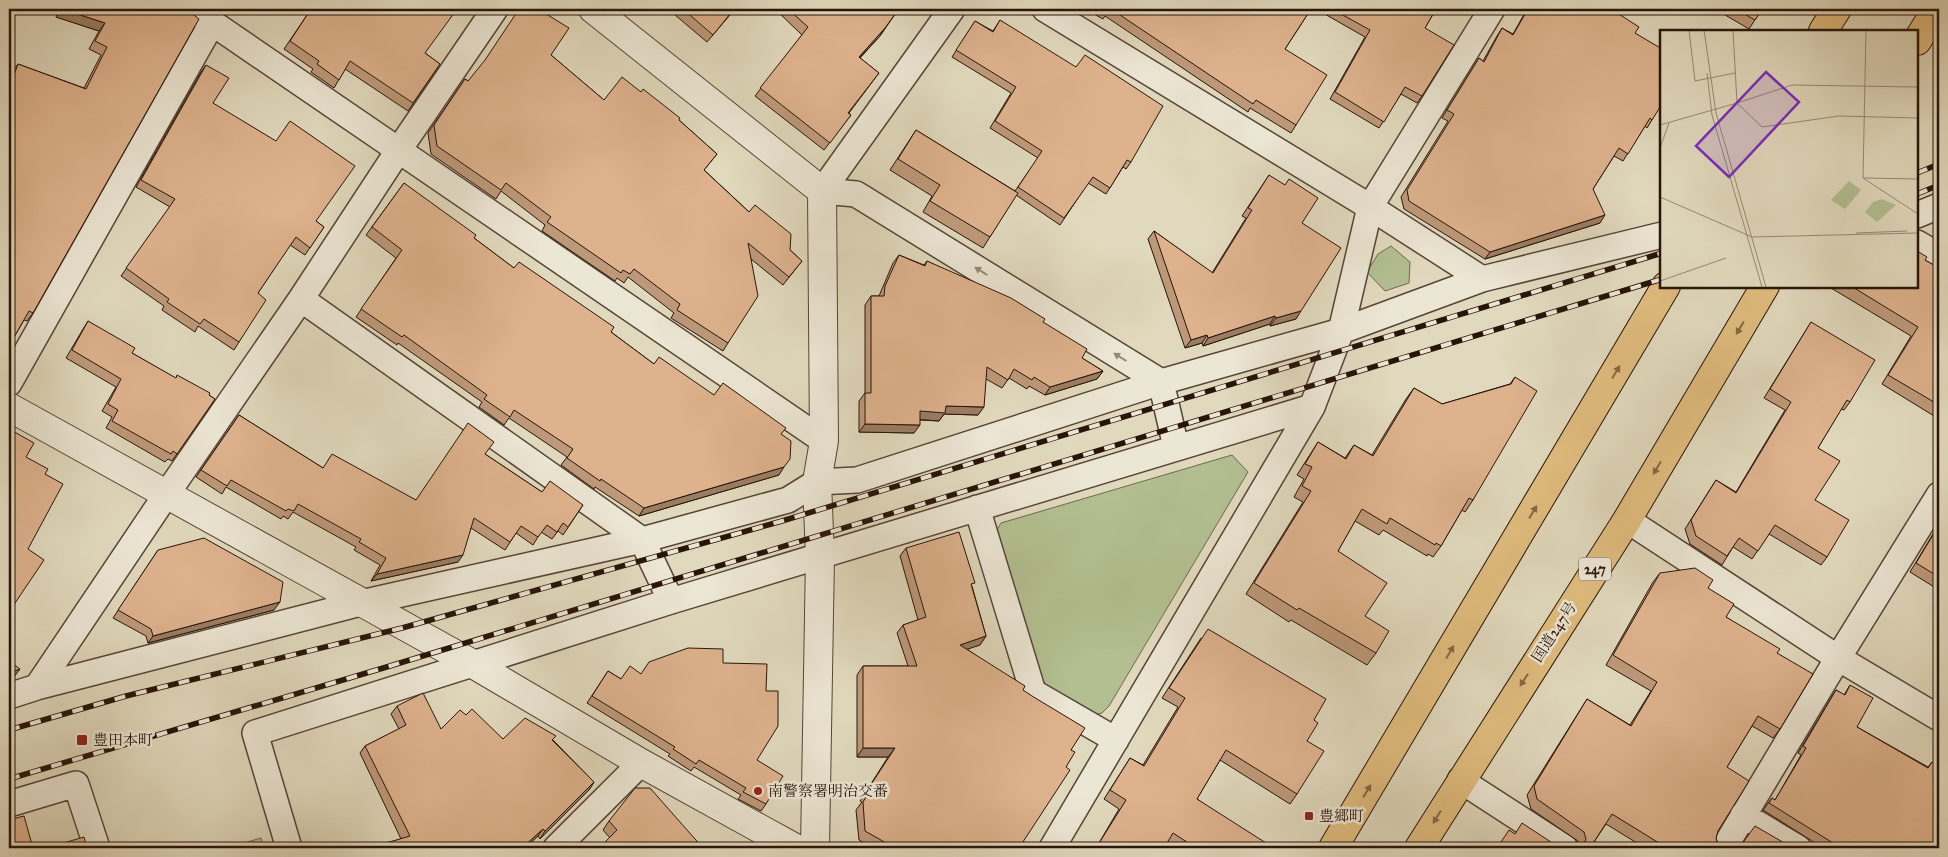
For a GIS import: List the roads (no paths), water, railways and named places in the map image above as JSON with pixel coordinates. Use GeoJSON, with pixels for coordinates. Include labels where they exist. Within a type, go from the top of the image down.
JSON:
{"type":"FeatureCollection","features":[{"type":"Feature","properties":{"kind":"highway"},"geometry":{"type":"LineString","coordinates":[[1824,30],[1837,9]]}},
{"type":"Feature","properties":{"kind":"highway"},"geometry":{"type":"LineString","coordinates":[[1918,39],[1937,9]]}},
{"type":"Feature","properties":{"kind":"highway"},"geometry":{"type":"LineString","coordinates":[[1333,848],[1665,288]]}},
{"type":"Feature","properties":{"kind":"highway","name":"国道247号"},"geometry":{"type":"LineString","coordinates":[[1419,848],[1460,780],[1626,520],[1764,288]]}},
{"type":"Feature","properties":{"kind":"street"},"geometry":{"type":"LineString","coordinates":[[192,9],[824,441]]}},
{"type":"Feature","properties":{"kind":"street"},"geometry":{"type":"LineString","coordinates":[[37,687],[301,299],[398,151],[495,9]]}},
{"type":"Feature","properties":{"kind":"street"},"geometry":{"type":"LineString","coordinates":[[593,9],[822,191],[856,194],[1161,382],[1176,447]]}},
{"type":"Feature","properties":{"kind":"street"},"geometry":{"type":"LineString","coordinates":[[815,848],[820,557],[817,482],[824,441],[822,191],[952,9]]}},
{"type":"Feature","properties":{"kind":"street"},"geometry":{"type":"LineString","coordinates":[[1044,9],[1370,207],[1482,279]]}},
{"type":"Feature","properties":{"kind":"street"},"geometry":{"type":"LineString","coordinates":[[1052,848],[1312,408],[1341,331],[1370,207],[1482,12]]}},
{"type":"Feature","properties":{"kind":"street"},"geometry":{"type":"LineString","coordinates":[[9,383],[212,23]]}},
{"type":"Feature","properties":{"kind":"street"},"geometry":{"type":"LineString","coordinates":[[1918,215],[1939,206]]}},
{"type":"Feature","properties":{"kind":"street"},"geometry":{"type":"LineString","coordinates":[[9,696],[37,687],[361,603],[642,540],[788,500],[817,482],[857,480],[1161,382],[1341,331],[1482,279],[1660,234]]}},
{"type":"Feature","properties":{"kind":"street"},"geometry":{"type":"LineString","coordinates":[[1918,244],[1939,256]]}},
{"type":"Feature","properties":{"kind":"street"},"geometry":{"type":"LineString","coordinates":[[301,299],[642,540],[671,601]]}},
{"type":"Feature","properties":{"kind":"street"},"geometry":{"type":"LineString","coordinates":[[9,407],[474,664],[641,763],[795,848]]}},
{"type":"Feature","properties":{"kind":"street"},"geometry":{"type":"LineString","coordinates":[[289,848],[255,733],[671,601],[1176,447],[1312,408]]}},
{"type":"Feature","properties":{"kind":"street"},"geometry":{"type":"LineString","coordinates":[[1724,848],[1939,495]]}},
{"type":"Feature","properties":{"kind":"street"},"geometry":{"type":"LineString","coordinates":[[977,508],[1033,692],[1116,740]]}},
{"type":"Feature","properties":{"kind":"street"},"geometry":{"type":"LineString","coordinates":[[1626,520],[1838,658],[1939,718]]}},
{"type":"Feature","properties":{"kind":"street"},"geometry":{"type":"LineString","coordinates":[[556,848],[641,763]]}},
{"type":"Feature","properties":{"kind":"street"},"geometry":{"type":"LineString","coordinates":[[1460,780],[1565,848]]}},
{"type":"Feature","properties":{"kind":"street"},"geometry":{"type":"LineString","coordinates":[[9,804],[76,784],[97,848]]}},
{"type":"Feature","properties":{"kind":"street"},"geometry":{"type":"LineString","coordinates":[[1743,815],[1798,848]]}},
{"type":"Feature","properties":{"kind":"railway"},"geometry":{"type":"LineString","coordinates":[[1918,173],[1939,164]]}},
{"type":"Feature","properties":{"kind":"railway"},"geometry":{"type":"LineString","coordinates":[[1918,194],[1939,185]]}},
{"type":"Feature","properties":{"kind":"railway"},"geometry":{"type":"LineString","coordinates":[[9,730],[126,696],[402,628],[782,521],[1660,254]]}},
{"type":"Feature","properties":{"kind":"railway"},"geometry":{"type":"LineString","coordinates":[[9,779],[390,666],[1660,280]]}},
{"type":"Feature","properties":{"kind":"place","name":"豊田本町"},"geometry":{"type":"Point","coordinates":[82,740]}},
{"type":"Feature","properties":{"kind":"place","name":"南警察署明治交番"},"geometry":{"type":"Point","coordinates":[758,791]}},
{"type":"Feature","properties":{"kind":"place","name":"豊郷町"},"geometry":{"type":"Point","coordinates":[1309,816]}}]}
